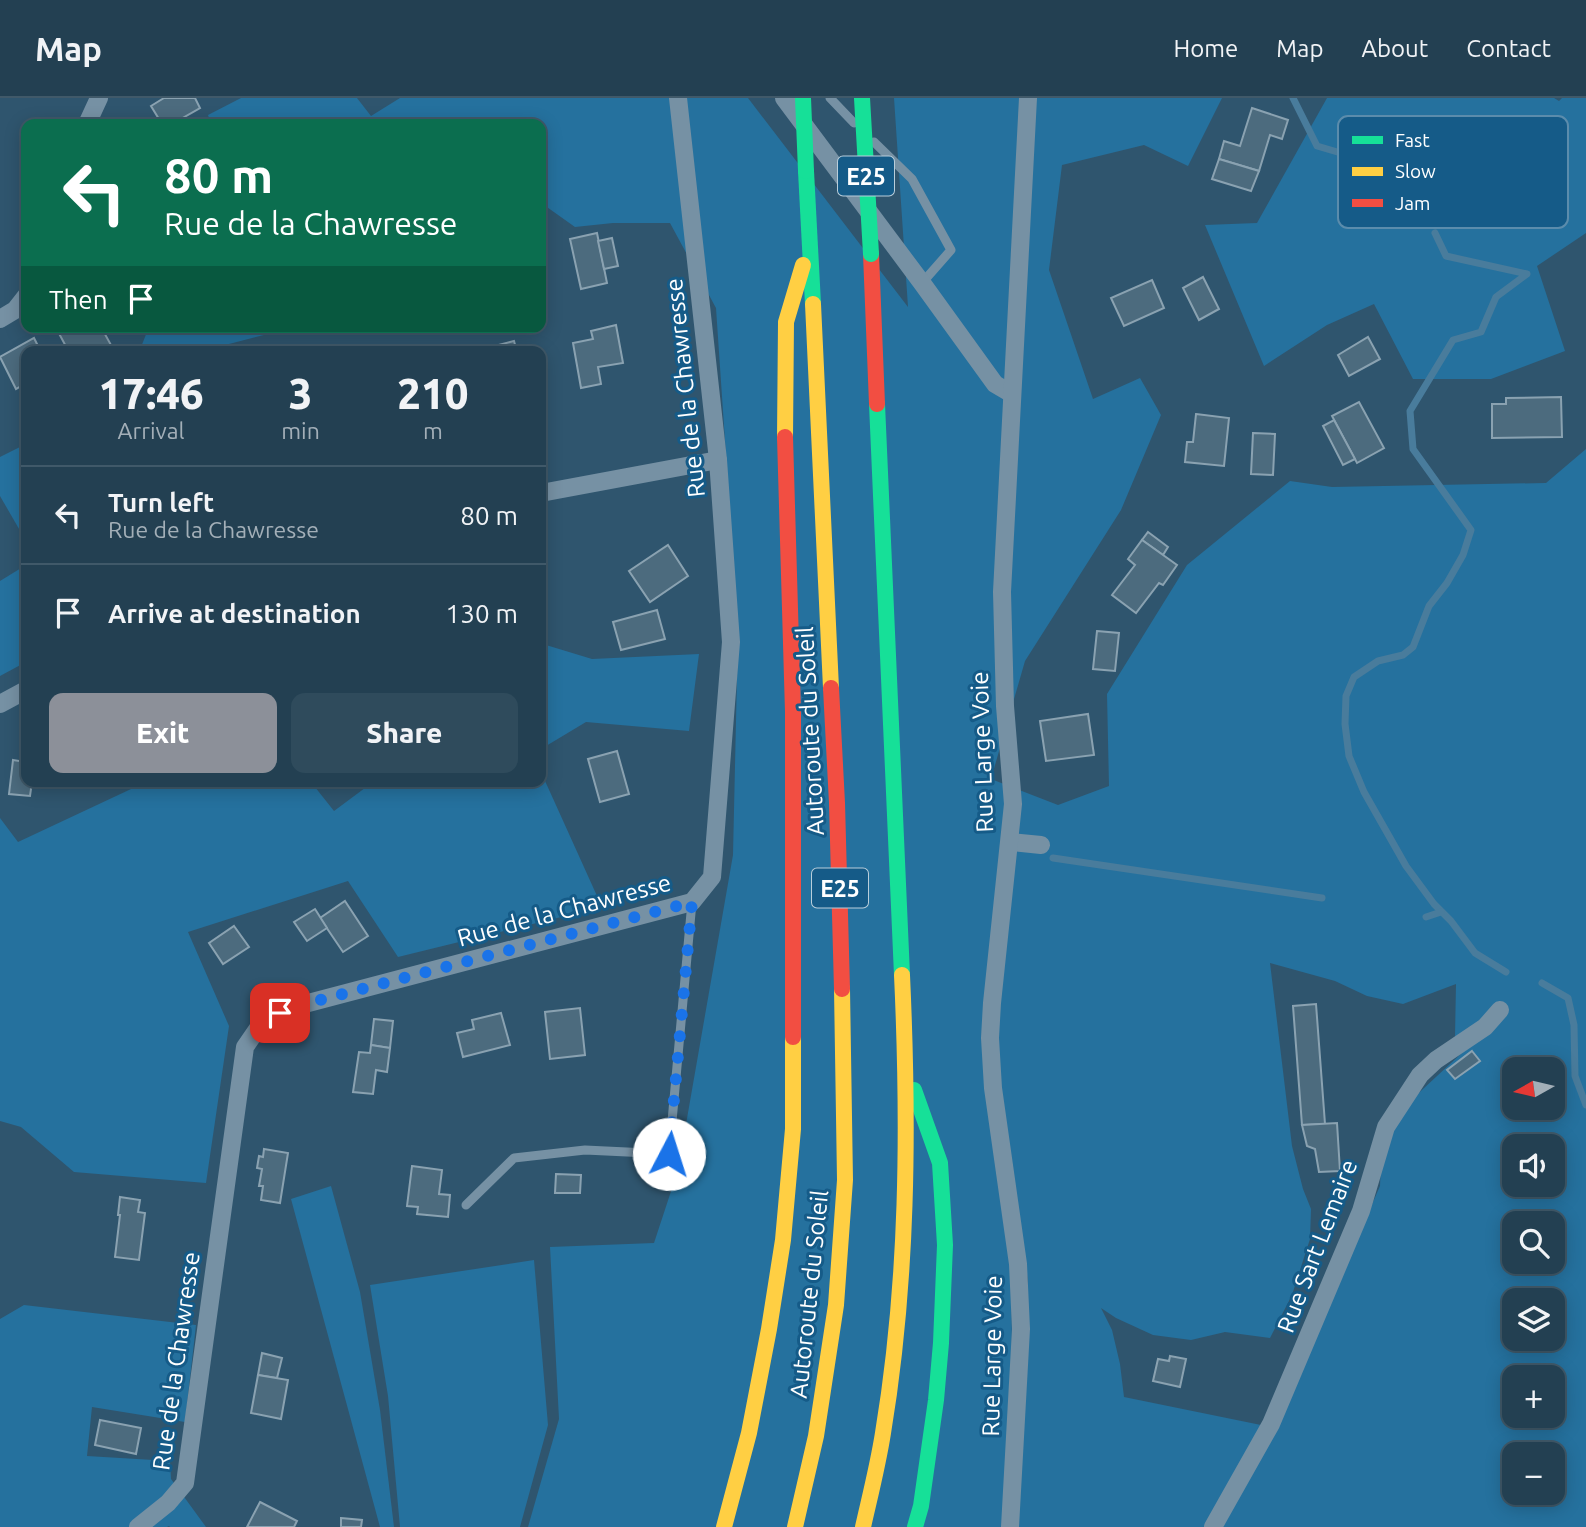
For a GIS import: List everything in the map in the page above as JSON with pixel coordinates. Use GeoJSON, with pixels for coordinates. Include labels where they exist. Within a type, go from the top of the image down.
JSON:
{"type":"FeatureCollection","features":[{"type":"Feature","properties":{"kind":"highway","name":"Autoroute du Soleil"},"geometry":{"type":"LineString","coordinates":[[795,1527],[816,1436],[835,1305],[845,1180],[837,803],[803,98]]}},
{"type":"Feature","properties":{"kind":"highway","name":"E25"},"geometry":{"type":"LineString","coordinates":[[862,98],[906,1068],[905,1209],[897,1326],[883,1434],[863,1527]]}},
{"type":"Feature","properties":{"kind":"highway"},"geometry":{"type":"LineString","coordinates":[[724,1527],[749,1433],[769,1329],[783,1240],[793,1129],[793,726],[785,431],[786,322],[810,245]]}},
{"type":"Feature","properties":{"kind":"highway"},"geometry":{"type":"LineString","coordinates":[[906,1068],[940,1163],[945,1245],[936,1401],[921,1506],[915,1527]]}},
{"type":"Feature","properties":{"kind":"street"},"geometry":{"type":"LineString","coordinates":[[89,119],[99,98]]}},
{"type":"Feature","properties":{"kind":"street","name":"Rue de la Chawresse"},"geometry":{"type":"LineString","coordinates":[[138,1527],[168,1503],[185,1483],[245,1046],[263,1021],[297,1006],[692,902],[712,877],[731,642],[718,460],[678,98]]}},
{"type":"Feature","properties":{"kind":"street"},"geometry":{"type":"LineString","coordinates":[[784,98],[995,384],[1012,394]]}},
{"type":"Feature","properties":{"kind":"street","name":"Rue Large Voie"},"geometry":{"type":"LineString","coordinates":[[1010,1527],[1021,1329],[1020,1290],[993,1088],[990,1038],[1013,804],[1005,706],[1002,592],[1028,98]]}},
{"type":"Feature","properties":{"kind":"street"},"geometry":{"type":"LineString","coordinates":[[0,319],[15,310],[21,302]]}},
{"type":"Feature","properties":{"kind":"street"},"geometry":{"type":"LineString","coordinates":[[546,492],[718,460]]}},
{"type":"Feature","properties":{"kind":"street"},"geometry":{"type":"LineString","coordinates":[[0,704],[21,693]]}},
{"type":"Feature","properties":{"kind":"street"},"geometry":{"type":"LineString","coordinates":[[1010,842],[1041,845]]}},
{"type":"Feature","properties":{"kind":"street","name":"Rue Sart Lemaire"},"geometry":{"type":"LineString","coordinates":[[1213,1527],[1272,1424],[1361,1211],[1386,1127],[1420,1075],[1436,1060],[1485,1027],[1500,1010]]}},
{"type":"Feature","properties":{"kind":"lane"},"geometry":{"type":"LineString","coordinates":[[830,98],[912,179],[950,250],[922,283]]}},
{"type":"Feature","properties":{"kind":"lane"},"geometry":{"type":"LineString","coordinates":[[466,1205],[514,1158],[586,1150],[669,1154],[692,902]]}},
{"type":"Feature","properties":{"kind":"shaded area"},"geometry":{"type":"Polygon","coordinates":[[[241,98],[357,98],[371,116],[400,98],[748,98],[908,307],[894,98],[1222,98],[1188,166],[1144,145],[1062,165],[1049,270],[1093,399],[1140,378],[1161,415],[1121,510],[1025,661],[991,779],[1058,805],[1109,786],[1107,694],[1187,565],[1290,481],[1332,487],[1546,483],[1586,449],[1586,1527],[1216,1527],[1277,1420],[1380,1186],[1381,1158],[1394,1127],[1409,1102],[1464,1051],[1455,1037],[1456,984],[1403,1004],[1367,996],[1335,981],[1270,963],[1292,1146],[1311,1209],[1310,1239],[1292,1295],[1270,1338],[1225,1332],[1191,1340],[1153,1335],[1101,1308],[1112,1330],[1124,1397],[1261,1425],[1204,1527],[1017,1527],[1028,1281],[1011,1169],[1012,1372],[1004,1527],[528,1527],[559,1419],[550,1247],[654,1243],[678,1170],[733,855],[738,632],[716,308],[670,223],[613,223],[575,227],[546,206],[546,119],[209,119],[208,115],[241,98]]]}},
{"type":"Feature","properties":{"kind":"shaded area"},"geometry":{"type":"Polygon","coordinates":[[[1327,98],[1554,98],[1559,101],[1562,98],[1586,98],[1586,233],[1537,266],[1565,351],[1491,379],[1413,379],[1374,304],[1327,325],[1264,366],[1205,225],[1257,223],[1327,98]]]}},
{"type":"Feature","properties":{"kind":"shaded area"},"geometry":{"type":"Polygon","coordinates":[[[147,333],[272,333],[221,346],[141,346],[147,333]]]}},
{"type":"Feature","properties":{"kind":"shaded area"},"geometry":{"type":"Polygon","coordinates":[[[21,446],[21,532],[0,496],[0,457],[21,446]]]}},
{"type":"Feature","properties":{"kind":"shaded area"},"geometry":{"type":"Polygon","coordinates":[[[21,568],[21,665],[0,676],[0,581],[21,568]]]}},
{"type":"Feature","properties":{"kind":"shaded area"},"geometry":{"type":"Polygon","coordinates":[[[546,645],[592,659],[699,654],[689,731],[586,722],[546,746],[546,645]]]}},
{"type":"Feature","properties":{"kind":"shaded area"},"geometry":{"type":"Polygon","coordinates":[[[546,783],[602,907],[398,957],[348,881],[188,932],[229,1026],[206,1183],[74,1172],[21,1127],[0,1121],[0,818],[18,842],[135,787],[315,787],[334,811],[366,787],[546,787],[546,783]]]}},
{"type":"Feature","properties":{"kind":"shaded area"},"geometry":{"type":"Polygon","coordinates":[[[331,1186],[360,1292],[380,1410],[394,1527],[380,1527],[291,1199],[331,1186]]]}},
{"type":"Feature","properties":{"kind":"shaded area"},"geometry":{"type":"Polygon","coordinates":[[[534,1260],[548,1425],[520,1527],[400,1527],[388,1396],[370,1285],[534,1260]]]}},
{"type":"Feature","properties":{"kind":"shaded area"},"geometry":{"type":"Polygon","coordinates":[[[24,1305],[196,1325],[185,1422],[92,1407],[87,1456],[170,1461],[171,1479],[206,1527],[0,1527],[0,1319],[24,1305]]]}},
{"type":"Feature","properties":{"kind":"building"},"geometry":{"type":"Polygon","coordinates":[[[164,98],[195,98],[200,108],[181,119],[159,119],[151,106],[164,98]]]}},
{"type":"Feature","properties":{"kind":"building"},"geometry":{"type":"Polygon","coordinates":[[[1252,108],[1288,120],[1282,139],[1270,135],[1259,171],[1219,159],[1224,141],[1240,146],[1252,108]]]}},
{"type":"Feature","properties":{"kind":"building"},"geometry":{"type":"Polygon","coordinates":[[[1219,159],[1259,171],[1251,191],[1212,179],[1219,159]]]}},
{"type":"Feature","properties":{"kind":"building"},"geometry":{"type":"Polygon","coordinates":[[[597,233],[607,283],[581,289],[570,239],[597,233]]]}},
{"type":"Feature","properties":{"kind":"building"},"geometry":{"type":"Polygon","coordinates":[[[612,238],[618,266],[604,269],[598,241],[612,238]]]}},
{"type":"Feature","properties":{"kind":"building"},"geometry":{"type":"Polygon","coordinates":[[[1203,277],[1219,309],[1199,320],[1183,288],[1203,277]]]}},
{"type":"Feature","properties":{"kind":"building"},"geometry":{"type":"Polygon","coordinates":[[[1152,280],[1164,308],[1124,326],[1111,298],[1152,280]]]}},
{"type":"Feature","properties":{"kind":"building"},"geometry":{"type":"Polygon","coordinates":[[[616,325],[623,363],[598,367],[601,384],[581,388],[573,343],[593,339],[591,331],[616,325]]]}},
{"type":"Feature","properties":{"kind":"building"},"geometry":{"type":"Polygon","coordinates":[[[59,333],[104,333],[111,345],[109,346],[66,346],[59,333]]]}},
{"type":"Feature","properties":{"kind":"building"},"geometry":{"type":"Polygon","coordinates":[[[1368,337],[1380,359],[1349,376],[1338,355],[1368,337]]]}},
{"type":"Feature","properties":{"kind":"building"},"geometry":{"type":"Polygon","coordinates":[[[34,338],[38,346],[21,346],[21,386],[16,389],[0,357],[34,338]]]}},
{"type":"Feature","properties":{"kind":"building"},"geometry":{"type":"Polygon","coordinates":[[[514,341],[515,346],[495,346],[514,341]]]}},
{"type":"Feature","properties":{"kind":"building"},"geometry":{"type":"Polygon","coordinates":[[[1561,397],[1562,437],[1492,438],[1492,404],[1506,404],[1506,398],[1561,397]]]}},
{"type":"Feature","properties":{"kind":"building"},"geometry":{"type":"Polygon","coordinates":[[[1359,402],[1384,448],[1357,463],[1332,416],[1359,402]]]}},
{"type":"Feature","properties":{"kind":"building"},"geometry":{"type":"Polygon","coordinates":[[[1196,414],[1229,418],[1224,466],[1185,462],[1187,442],[1193,442],[1196,414]]]}},
{"type":"Feature","properties":{"kind":"building"},"geometry":{"type":"Polygon","coordinates":[[[1334,420],[1355,459],[1343,465],[1323,426],[1334,420]]]}},
{"type":"Feature","properties":{"kind":"building"},"geometry":{"type":"Polygon","coordinates":[[[1253,433],[1275,434],[1273,475],[1251,474],[1253,433]]]}},
{"type":"Feature","properties":{"kind":"building"},"geometry":{"type":"Polygon","coordinates":[[[1148,532],[1168,547],[1163,555],[1142,540],[1148,532]]]}},
{"type":"Feature","properties":{"kind":"building"},"geometry":{"type":"Polygon","coordinates":[[[1142,540],[1177,565],[1163,585],[1159,583],[1136,613],[1112,595],[1135,565],[1128,559],[1142,540]]]}},
{"type":"Feature","properties":{"kind":"building"},"geometry":{"type":"Polygon","coordinates":[[[668,545],[688,576],[650,602],[629,571],[668,545]]]}},
{"type":"Feature","properties":{"kind":"building"},"geometry":{"type":"Polygon","coordinates":[[[657,610],[665,639],[621,650],[613,622],[657,610]]]}},
{"type":"Feature","properties":{"kind":"building"},"geometry":{"type":"Polygon","coordinates":[[[1097,631],[1119,633],[1115,671],[1093,669],[1097,631]]]}},
{"type":"Feature","properties":{"kind":"building"},"geometry":{"type":"Polygon","coordinates":[[[1088,714],[1094,755],[1046,761],[1040,721],[1088,714]]]}},
{"type":"Feature","properties":{"kind":"building"},"geometry":{"type":"Polygon","coordinates":[[[617,751],[629,794],[600,802],[588,759],[617,751]]]}},
{"type":"Feature","properties":{"kind":"building"},"geometry":{"type":"Polygon","coordinates":[[[13,760],[21,761],[21,787],[31,787],[30,796],[9,794],[13,760]]]}},
{"type":"Feature","properties":{"kind":"building"},"geometry":{"type":"Polygon","coordinates":[[[345,901],[368,936],[343,952],[320,918],[345,901]]]}},
{"type":"Feature","properties":{"kind":"building"},"geometry":{"type":"Polygon","coordinates":[[[315,909],[327,928],[307,941],[294,922],[315,909]]]}},
{"type":"Feature","properties":{"kind":"building"},"geometry":{"type":"Polygon","coordinates":[[[234,926],[249,947],[223,964],[209,943],[234,926]]]}},
{"type":"Feature","properties":{"kind":"building"},"geometry":{"type":"Polygon","coordinates":[[[1316,1004],[1325,1124],[1302,1125],[1293,1006],[1316,1004]]]}},
{"type":"Feature","properties":{"kind":"building"},"geometry":{"type":"Polygon","coordinates":[[[580,1008],[585,1055],[550,1059],[545,1012],[580,1008]]]}},
{"type":"Feature","properties":{"kind":"building"},"geometry":{"type":"Polygon","coordinates":[[[501,1013],[510,1045],[463,1057],[457,1033],[474,1029],[472,1020],[501,1013]]]}},
{"type":"Feature","properties":{"kind":"building"},"geometry":{"type":"Polygon","coordinates":[[[374,1019],[393,1021],[390,1048],[371,1045],[374,1019]]]}},
{"type":"Feature","properties":{"kind":"building"},"geometry":{"type":"Polygon","coordinates":[[[371,1045],[390,1048],[387,1072],[376,1070],[373,1094],[353,1092],[359,1052],[370,1053],[371,1045]]]}},
{"type":"Feature","properties":{"kind":"building"},"geometry":{"type":"Polygon","coordinates":[[[1472,1051],[1480,1061],[1455,1079],[1447,1070],[1472,1051]]]}},
{"type":"Feature","properties":{"kind":"building"},"geometry":{"type":"Polygon","coordinates":[[[1337,1123],[1340,1171],[1319,1172],[1315,1149],[1307,1146],[1302,1125],[1337,1123]]]}},
{"type":"Feature","properties":{"kind":"building"},"geometry":{"type":"Polygon","coordinates":[[[264,1149],[288,1153],[280,1203],[261,1200],[263,1186],[259,1186],[262,1169],[257,1168],[259,1156],[263,1157],[264,1149]]]}},
{"type":"Feature","properties":{"kind":"building"},"geometry":{"type":"Polygon","coordinates":[[[412,1166],[442,1170],[439,1194],[450,1195],[448,1217],[417,1214],[418,1207],[407,1206],[412,1166]]]}},
{"type":"Feature","properties":{"kind":"building"},"geometry":{"type":"Polygon","coordinates":[[[556,1174],[581,1175],[580,1193],[555,1193],[556,1174]]]}},
{"type":"Feature","properties":{"kind":"building"},"geometry":{"type":"Polygon","coordinates":[[[120,1197],[140,1200],[138,1212],[145,1213],[139,1260],[115,1257],[120,1197]]]}},
{"type":"Feature","properties":{"kind":"building"},"geometry":{"type":"Polygon","coordinates":[[[262,1353],[282,1358],[277,1378],[258,1375],[262,1353]]]}},
{"type":"Feature","properties":{"kind":"building"},"geometry":{"type":"Polygon","coordinates":[[[1170,1356],[1186,1359],[1180,1387],[1153,1381],[1158,1359],[1169,1361],[1170,1356]]]}},
{"type":"Feature","properties":{"kind":"building"},"geometry":{"type":"Polygon","coordinates":[[[258,1375],[288,1380],[281,1419],[251,1413],[258,1375]]]}},
{"type":"Feature","properties":{"kind":"building"},"geometry":{"type":"Polygon","coordinates":[[[100,1420],[141,1428],[136,1454],[95,1445],[100,1420]]]}},
{"type":"Feature","properties":{"kind":"building"},"geometry":{"type":"Polygon","coordinates":[[[260,1502],[297,1521],[294,1527],[247,1527],[260,1502]]]}},
{"type":"Feature","properties":{"kind":"building"},"geometry":{"type":"Polygon","coordinates":[[[341,1518],[362,1520],[361,1527],[341,1527],[341,1518]]]}},
{"type":"Feature","properties":{"kind":"waterway"},"geometry":{"type":"LineString","coordinates":[[1293,98],[1317,146],[1338,152]]}},
{"type":"Feature","properties":{"kind":"waterway"},"geometry":{"type":"LineString","coordinates":[[1435,233],[1446,256],[1527,274],[1496,297],[1481,332],[1453,340],[1410,411],[1413,449],[1471,530],[1463,555],[1447,583],[1429,606],[1413,647],[1403,655],[1378,661],[1354,677],[1346,696],[1345,724],[1349,756],[1364,792],[1406,866],[1475,953],[1506,972]]}},
{"type":"Feature","properties":{"kind":"waterway"},"geometry":{"type":"LineString","coordinates":[[1053,858],[1322,898]]}},
{"type":"Feature","properties":{"kind":"waterway"},"geometry":{"type":"LineString","coordinates":[[1426,917],[1441,912]]}},
{"type":"Feature","properties":{"kind":"waterway"},"geometry":{"type":"LineString","coordinates":[[1542,983],[1568,998],[1574,1025],[1575,1076],[1586,1105]]}},
{"type":"Feature","properties":{"kind":"traffic: fast"},"geometry":{"type":"LineString","coordinates":[[803,98],[806,171]]}},
{"type":"Feature","properties":{"kind":"traffic: fast"},"geometry":{"type":"LineString","coordinates":[[862,98],[871,254]]}},
{"type":"Feature","properties":{"kind":"traffic: fast"},"geometry":{"type":"LineString","coordinates":[[806,171],[813,304]]}},
{"type":"Feature","properties":{"kind":"traffic: fast"},"geometry":{"type":"LineString","coordinates":[[877,404],[902,975]]}},
{"type":"Feature","properties":{"kind":"traffic: fast"},"geometry":{"type":"LineString","coordinates":[[914,1090],[940,1163],[945,1245],[936,1400],[921,1506],[915,1527]]}},
{"type":"Feature","properties":{"kind":"traffic: slow"},"geometry":{"type":"LineString","coordinates":[[785,437],[786,322],[803,265]]}},
{"type":"Feature","properties":{"kind":"traffic: slow"},"geometry":{"type":"LineString","coordinates":[[813,304],[831,688]]}},
{"type":"Feature","properties":{"kind":"traffic: slow"},"geometry":{"type":"LineString","coordinates":[[863,1527],[883,1433],[898,1319],[906,1147],[902,975]]}},
{"type":"Feature","properties":{"kind":"traffic: slow"},"geometry":{"type":"LineString","coordinates":[[795,1527],[816,1436],[836,1305],[845,1180],[842,989]]}},
{"type":"Feature","properties":{"kind":"traffic: slow"},"geometry":{"type":"LineString","coordinates":[[724,1527],[749,1433],[783,1240],[793,1129],[793,1037]]}},
{"type":"Feature","properties":{"kind":"traffic: jam"},"geometry":{"type":"LineString","coordinates":[[871,254],[877,404]]}},
{"type":"Feature","properties":{"kind":"traffic: jam"},"geometry":{"type":"LineString","coordinates":[[785,437],[793,712],[793,1037]]}},
{"type":"Feature","properties":{"kind":"traffic: jam"},"geometry":{"type":"LineString","coordinates":[[831,688],[842,989]]}},
{"type":"Feature","properties":{"kind":"route"},"geometry":{"type":"LineString","coordinates":[[280,1013],[297,1006],[692,902],[669,1154]]}}]}
